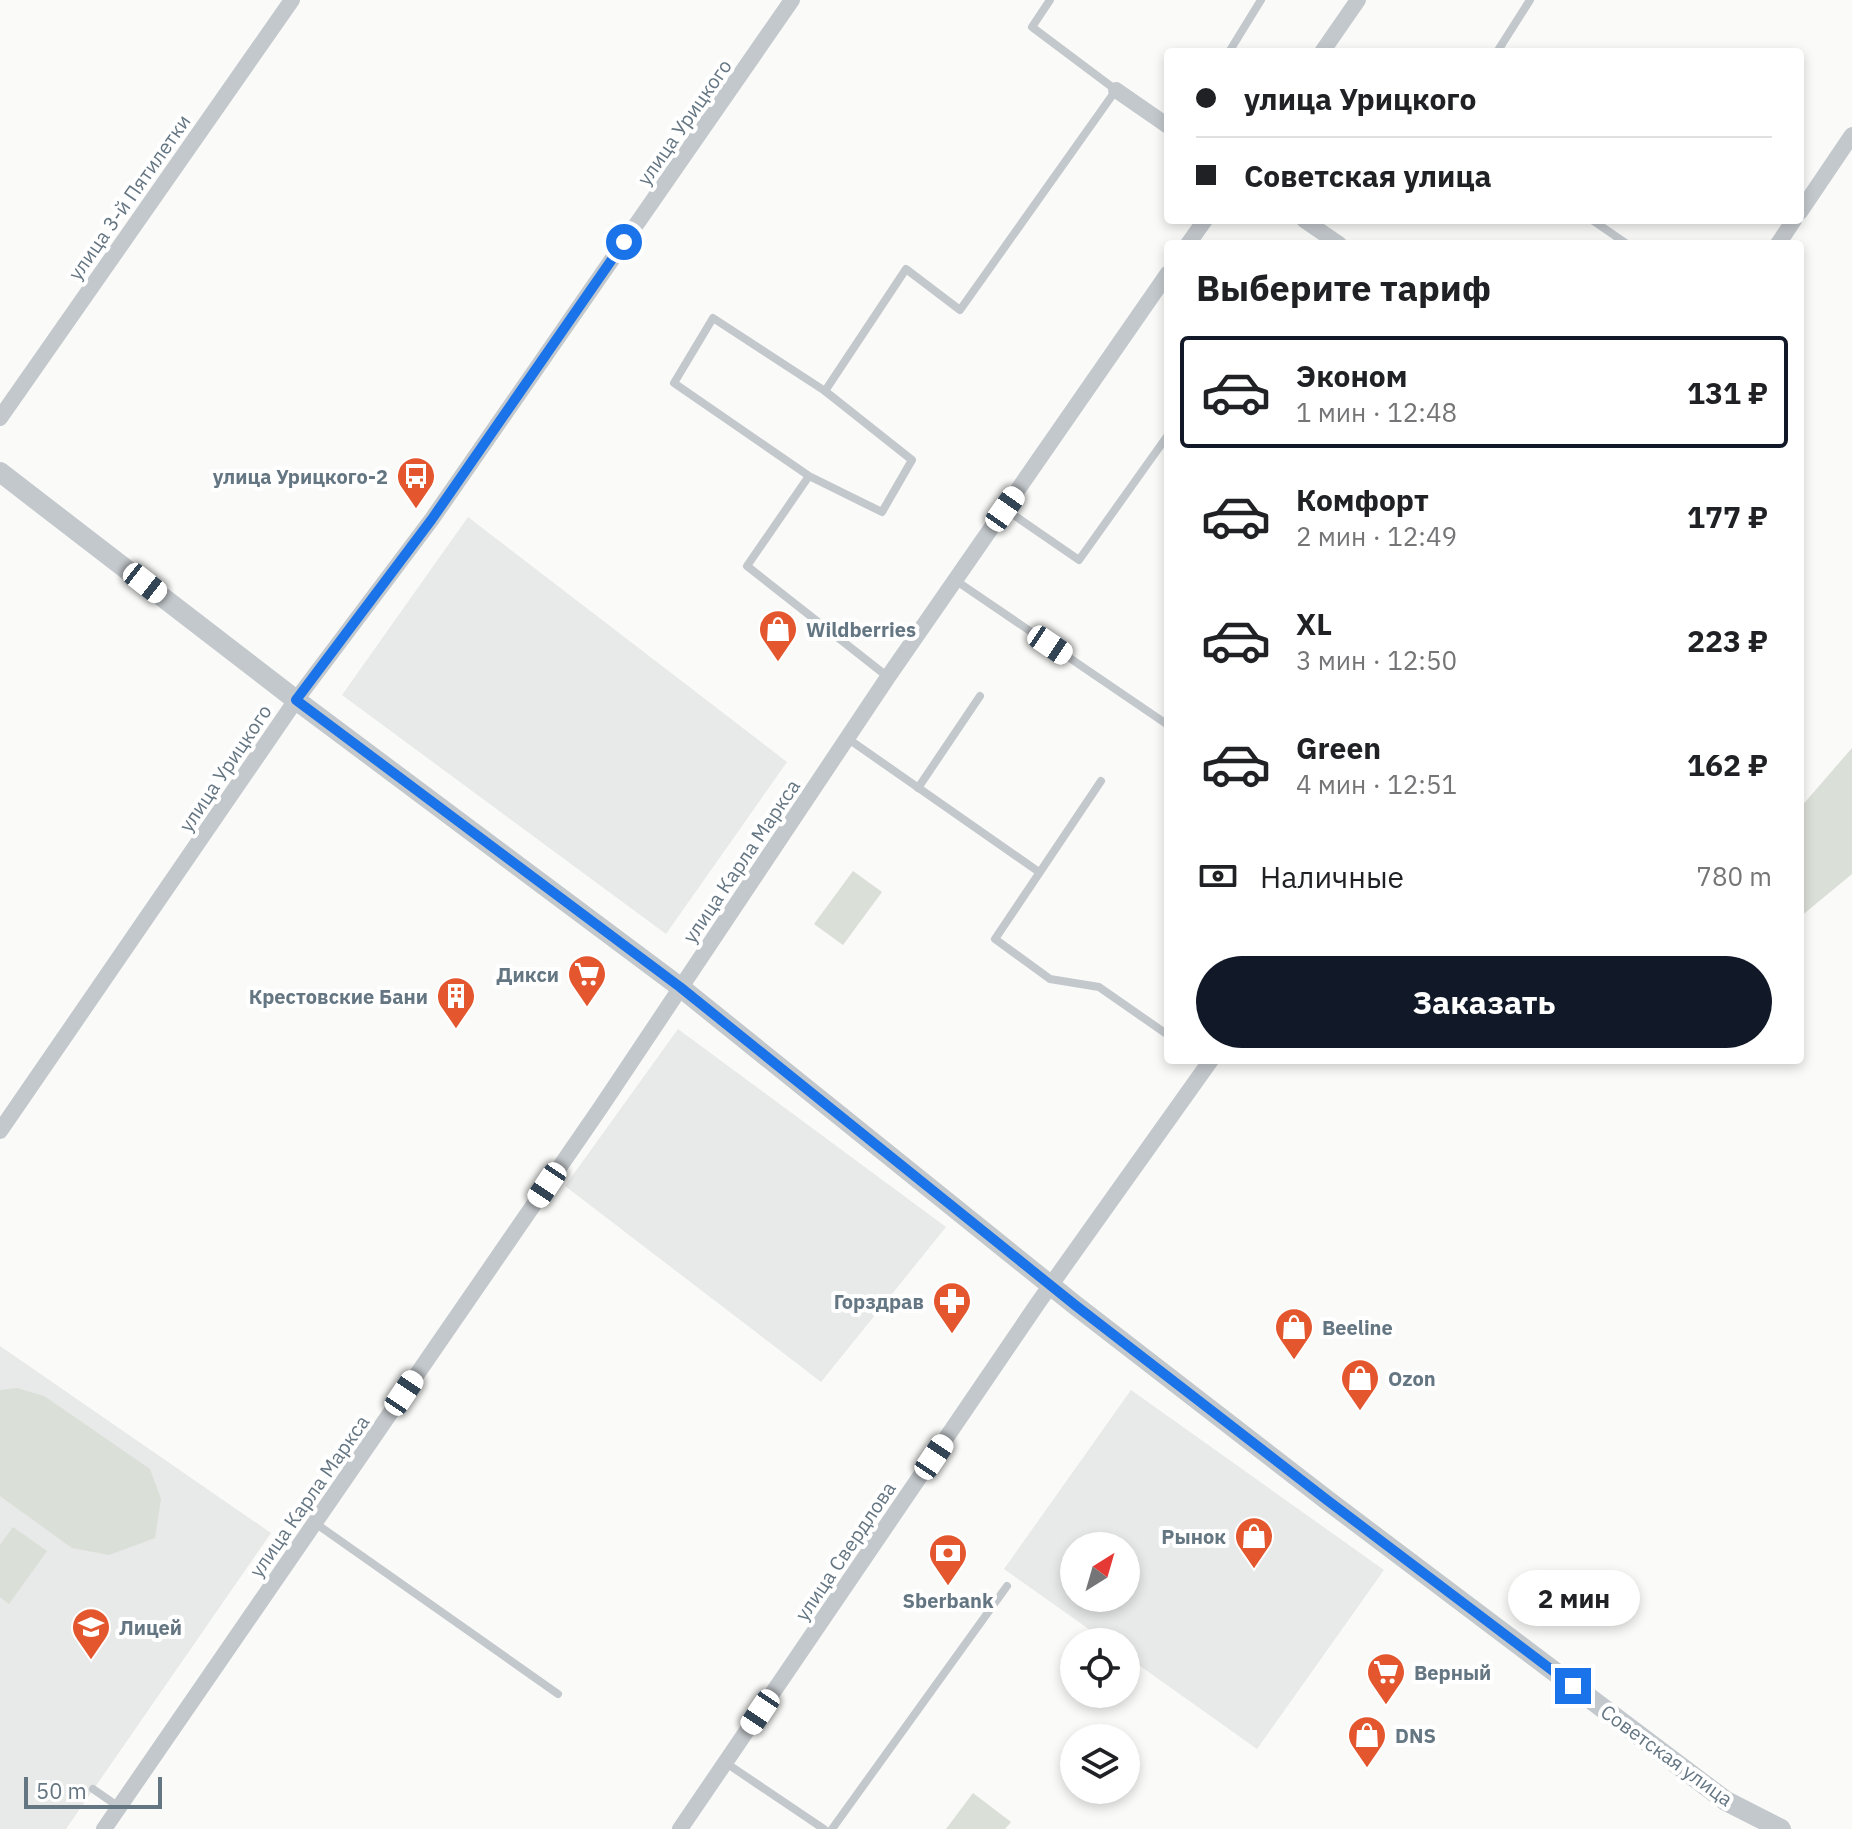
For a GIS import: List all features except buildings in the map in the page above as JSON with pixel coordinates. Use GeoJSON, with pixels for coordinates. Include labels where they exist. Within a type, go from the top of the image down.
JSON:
{"type":"FeatureCollection","features":[{"type":"Feature","properties":{"kind":"street","name":"улица 3-й Пятилетки"},"geometry":{"type":"LineString","coordinates":[[0,418],[292,0]]}},
{"type":"Feature","properties":{"kind":"street","name":"улица Урицкого"},"geometry":{"type":"LineString","coordinates":[[0,1131],[296,700],[432,519],[792,0]]}},
{"type":"Feature","properties":{"kind":"street"},"geometry":{"type":"LineString","coordinates":[[1325,48],[1358,0]]}},
{"type":"Feature","properties":{"kind":"street"},"geometry":{"type":"LineString","coordinates":[[1116,90],[1164,123]]}},
{"type":"Feature","properties":{"kind":"street"},"geometry":{"type":"LineString","coordinates":[[1804,206],[1852,135]]}},
{"type":"Feature","properties":{"kind":"street"},"geometry":{"type":"LineString","coordinates":[[1310,224],[1333,240]]}},
{"type":"Feature","properties":{"kind":"street","name":"улица Карла Маркса"},"geometry":{"type":"LineString","coordinates":[[104,1829],[680,987],[888,677],[1164,279]]}},
{"type":"Feature","properties":{"kind":"street","name":"Советская улица"},"geometry":{"type":"LineString","coordinates":[[0,472],[296,700],[680,987],[1051,1285],[1327,1500],[1726,1801],[1781,1829]]}},
{"type":"Feature","properties":{"kind":"street","name":"улица Свердлова"},"geometry":{"type":"LineString","coordinates":[[680,1829],[1051,1285],[1206,1064]]}},
{"type":"Feature","properties":{"kind":"lane"},"geometry":{"type":"LineString","coordinates":[[825,391],[906,269],[960,310],[1116,90],[1032,27],[1050,0]]}},
{"type":"Feature","properties":{"kind":"lane"},"geometry":{"type":"LineString","coordinates":[[1231,48],[1261,0]]}},
{"type":"Feature","properties":{"kind":"lane"},"geometry":{"type":"LineString","coordinates":[[1500,48],[1530,0]]}},
{"type":"Feature","properties":{"kind":"lane"},"geometry":{"type":"LineString","coordinates":[[1598,224],[1621,240]]}},
{"type":"Feature","properties":{"kind":"lane"},"geometry":{"type":"LineString","coordinates":[[713,318],[825,391],[912,460],[882,512],[809,476],[674,383],[713,318]]}},
{"type":"Feature","properties":{"kind":"lane"},"geometry":{"type":"LineString","coordinates":[[1005,509],[1079,560],[1164,441]]}},
{"type":"Feature","properties":{"kind":"lane"},"geometry":{"type":"LineString","coordinates":[[809,476],[747,566],[888,677]]}},
{"type":"Feature","properties":{"kind":"lane"},"geometry":{"type":"LineString","coordinates":[[955,580],[1164,722]]}},
{"type":"Feature","properties":{"kind":"lane"},"geometry":{"type":"LineString","coordinates":[[918,788],[980,696]]}},
{"type":"Feature","properties":{"kind":"lane"},"geometry":{"type":"LineString","coordinates":[[847,738],[1039,872]]}},
{"type":"Feature","properties":{"kind":"lane"},"geometry":{"type":"LineString","coordinates":[[1101,781],[995,939],[1050,979],[1099,987],[1164,1032]]}},
{"type":"Feature","properties":{"kind":"lane"},"geometry":{"type":"LineString","coordinates":[[315,1523],[558,1694]]}},
{"type":"Feature","properties":{"kind":"lane"},"geometry":{"type":"LineString","coordinates":[[832,1829],[1007,1586]]}},
{"type":"Feature","properties":{"kind":"lane"},"geometry":{"type":"LineString","coordinates":[[725,1763],[824,1829]]}},
{"type":"Feature","properties":{"kind":"lane"},"geometry":{"type":"LineString","coordinates":[[93,1789],[119,1807]]}},
{"type":"Feature","properties":{"kind":"shaded area"},"geometry":{"type":"Polygon","coordinates":[[[468,517],[787,762],[666,934],[342,695],[468,517]]]}},
{"type":"Feature","properties":{"kind":"shaded area"},"geometry":{"type":"Polygon","coordinates":[[[1852,748],[1852,874],[1804,914],[1804,803],[1852,748]]]}},
{"type":"Feature","properties":{"kind":"shaded area"},"geometry":{"type":"Polygon","coordinates":[[[853,871],[882,892],[843,945],[814,924],[853,871]]]}},
{"type":"Feature","properties":{"kind":"shaded area"},"geometry":{"type":"Polygon","coordinates":[[[678,1029],[946,1227],[821,1382],[565,1186],[678,1029]]]}},
{"type":"Feature","properties":{"kind":"shaded area","name":"Лицей"},"geometry":{"type":"Polygon","coordinates":[[[0,1346],[271,1533],[66,1829],[0,1829],[0,1346]]]}},
{"type":"Feature","properties":{"kind":"shaded area"},"geometry":{"type":"Polygon","coordinates":[[[17,1388],[44,1396],[150,1469],[161,1499],[155,1538],[109,1555],[72,1548],[0,1496],[0,1390],[17,1388]]]}},
{"type":"Feature","properties":{"kind":"shaded area","name":"Рынок"},"geometry":{"type":"Polygon","coordinates":[[[1131,1390],[1384,1570],[1257,1749],[1140,1666],[1140,1628],[1087,1628],[1065,1612],[1140,1612],[1140,1532],[1060,1532],[1060,1609],[1004,1569],[1131,1390]]]}},
{"type":"Feature","properties":{"kind":"shaded area"},"geometry":{"type":"Polygon","coordinates":[[[13,1527],[47,1551],[9,1604],[0,1597],[0,1545],[13,1527]]]}},
{"type":"Feature","properties":{"kind":"shaded area"},"geometry":{"type":"Polygon","coordinates":[[[973,1793],[1011,1822],[1005,1829],[946,1829],[973,1793]]]}},
{"type":"Feature","properties":{"kind":"place","name":"улица Урицкого-2"},"geometry":{"type":"Point","coordinates":[416,510]}},
{"type":"Feature","properties":{"kind":"place","name":"Wildberries"},"geometry":{"type":"Point","coordinates":[778,663]}},
{"type":"Feature","properties":{"kind":"place","name":"Дикси"},"geometry":{"type":"Point","coordinates":[587,1008]}},
{"type":"Feature","properties":{"kind":"place","name":"Крестовские Бани"},"geometry":{"type":"Point","coordinates":[456,1030]}},
{"type":"Feature","properties":{"kind":"place","name":"Горздрав"},"geometry":{"type":"Point","coordinates":[952,1335]}},
{"type":"Feature","properties":{"kind":"place","name":"Beeline"},"geometry":{"type":"Point","coordinates":[1294,1361]}},
{"type":"Feature","properties":{"kind":"place","name":"Ozon"},"geometry":{"type":"Point","coordinates":[1360,1412]}},
{"type":"Feature","properties":{"kind":"place","name":"Рынок"},"geometry":{"type":"Point","coordinates":[1254,1570]}},
{"type":"Feature","properties":{"kind":"place","name":"Sberbank"},"geometry":{"type":"Point","coordinates":[948,1587]}},
{"type":"Feature","properties":{"kind":"place","name":"Лицей"},"geometry":{"type":"Point","coordinates":[91,1661]}},
{"type":"Feature","properties":{"kind":"place","name":"Верный"},"geometry":{"type":"Point","coordinates":[1386,1706]}},
{"type":"Feature","properties":{"kind":"place","name":"DNS"},"geometry":{"type":"Point","coordinates":[1367,1769]}},
{"type":"Feature","properties":{"kind":"route"},"geometry":{"type":"LineString","coordinates":[[624,242],[432,519],[296,700],[680,987],[1075,1305],[1573,1686]]}}]}
